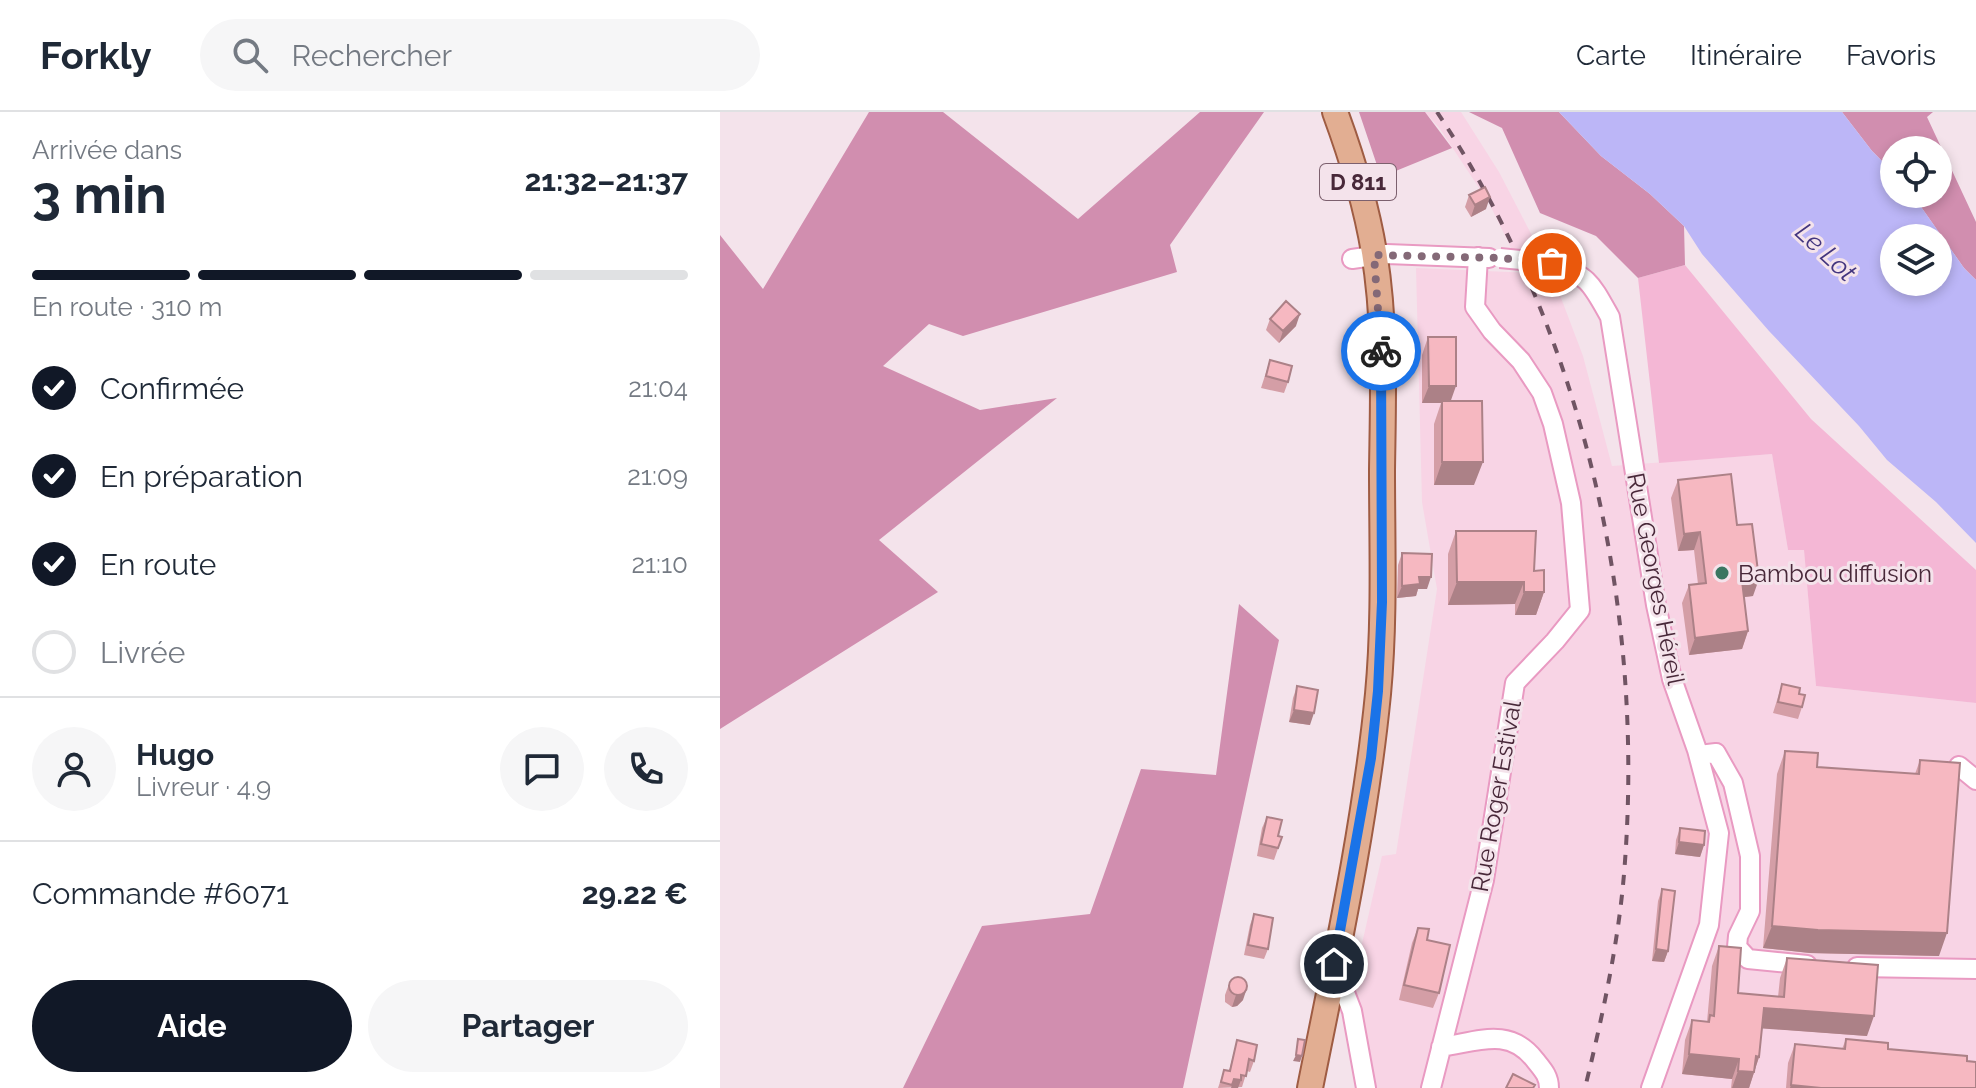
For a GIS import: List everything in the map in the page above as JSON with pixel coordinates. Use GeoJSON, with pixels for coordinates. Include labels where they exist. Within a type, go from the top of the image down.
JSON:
{"type":"FeatureCollection","features":[{"type":"Feature","properties":{"kind":"main road","name":"D 811"},"geometry":{"type":"LineString","coordinates":[[1310,1088],[1371,758],[1378,691],[1383,427],[1380,324],[1363,257],[1351,154],[1335,112]]}},
{"type":"Feature","properties":{"kind":"street","name":"Rue Georges Héreil"},"geometry":{"type":"LineString","coordinates":[[1363,257],[1478,257],[1552,263],[1578,272],[1610,317],[1656,605],[1672,679],[1699,755],[1719,833],[1709,925],[1651,1088]]}},
{"type":"Feature","properties":{"kind":"street","name":"Rue Roger Estival"},"geometry":{"type":"LineString","coordinates":[[1431,1088],[1484,880],[1515,683],[1580,610],[1571,503],[1553,424],[1542,393],[1521,361],[1492,331],[1475,307],[1478,257]]}},
{"type":"Feature","properties":{"kind":"street"},"geometry":{"type":"LineString","coordinates":[[1699,755],[1716,753],[1733,783],[1750,856],[1750,911],[1738,936],[1737,947]]}},
{"type":"Feature","properties":{"kind":"street"},"geometry":{"type":"LineString","coordinates":[[1959,766],[1976,780]]}},
{"type":"Feature","properties":{"kind":"street"},"geometry":{"type":"LineString","coordinates":[[1704,939],[1737,947],[1748,959],[1831,966],[1976,969]]}},
{"type":"Feature","properties":{"kind":"street"},"geometry":{"type":"LineString","coordinates":[[1334,964],[1352,1011],[1366,1088]]}},
{"type":"Feature","properties":{"kind":"street"},"geometry":{"type":"LineString","coordinates":[[1441,1047],[1494,1037],[1525,1046],[1549,1078],[1549,1088]]}},
{"type":"Feature","properties":{"kind":"shaded area"},"geometry":{"type":"Polygon","coordinates":[[[869,112],[943,112],[1078,219],[1200,112],[1264,112],[1170,245],[1177,272],[963,336],[929,324],[883,366],[980,410],[1057,398],[879,540],[938,592],[720,729],[720,235],[763,289],[869,112]]]}},
{"type":"Feature","properties":{"kind":"shaded area"},"geometry":{"type":"Polygon","coordinates":[[[1359,112],[1425,112],[1452,148],[1381,177],[1359,112]]]}},
{"type":"Feature","properties":{"kind":"shaded area"},"geometry":{"type":"Polygon","coordinates":[[[1425,112],[1461,112],[1499,172],[1541,253],[1513,252],[1489,203],[1440,129],[1425,112]]]}},
{"type":"Feature","properties":{"kind":"shaded area"},"geometry":{"type":"Polygon","coordinates":[[[1469,112],[1559,112],[1601,156],[1650,194],[1684,226],[1685,265],[1638,278],[1596,236],[1540,213],[1502,128],[1469,112]]]}},
{"type":"Feature","properties":{"kind":"shaded area"},"geometry":{"type":"Polygon","coordinates":[[[1842,112],[1933,112],[1927,117],[1936,136],[1880,136],[1880,159],[1842,112]]]}},
{"type":"Feature","properties":{"kind":"shaded area"},"geometry":{"type":"Polygon","coordinates":[[[1952,171],[1976,222],[1976,280],[1952,251],[1952,224],[1933,224],[1922,208],[1952,208],[1952,171]]]}},
{"type":"Feature","properties":{"kind":"shaded area"},"geometry":{"type":"Polygon","coordinates":[[[1685,265],[1811,419],[1976,570],[1976,703],[1816,686],[1804,550],[1788,550],[1772,454],[1659,463],[1638,278],[1685,265]]]}},
{"type":"Feature","properties":{"kind":"shaded area"},"geometry":{"type":"Polygon","coordinates":[[[1416,268],[1552,274],[1583,356],[1612,466],[1772,454],[1788,550],[1804,549],[1816,686],[1976,703],[1976,1088],[1358,1088],[1345,1018],[1382,856],[1396,854],[1437,589],[1422,502],[1416,268]]]}},
{"type":"Feature","properties":{"kind":"shaded area"},"geometry":{"type":"Polygon","coordinates":[[[1239,604],[1279,640],[1183,1088],[903,1088],[982,926],[1090,914],[1141,769],[1216,775],[1239,604]]]}},
{"type":"Feature","properties":{"kind":"water","name":"Le Lot"},"geometry":{"type":"Polygon","coordinates":[[[1559,112],[1842,112],[1880,159],[1880,208],[1922,208],[1933,224],[1880,224],[1880,296],[1952,296],[1952,251],[1976,280],[1976,543],[1936,502],[1887,460],[1702,254],[1684,226],[1650,194],[1601,156],[1559,112]]]}},
{"type":"Feature","properties":{"kind":"building"},"geometry":{"type":"Polygon","coordinates":[[[1485,187],[1490,197],[1475,205],[1469,195],[1485,187]]]}},
{"type":"Feature","properties":{"kind":"building"},"geometry":{"type":"Polygon","coordinates":[[[1286,301],[1300,314],[1283,331],[1270,319],[1286,301]]]}},
{"type":"Feature","properties":{"kind":"building"},"geometry":{"type":"Polygon","coordinates":[[[1428,337],[1456,337],[1456,386],[1429,386],[1428,337]]]}},
{"type":"Feature","properties":{"kind":"building"},"geometry":{"type":"Polygon","coordinates":[[[1270,360],[1292,366],[1288,382],[1266,376],[1270,360]]]}},
{"type":"Feature","properties":{"kind":"building"},"geometry":{"type":"Polygon","coordinates":[[[1442,401],[1482,401],[1483,462],[1442,462],[1442,401]]]}},
{"type":"Feature","properties":{"kind":"building"},"geometry":{"type":"Polygon","coordinates":[[[1731,474],[1737,525],[1752,524],[1759,579],[1742,581],[1748,631],[1695,638],[1689,585],[1706,583],[1700,532],[1684,534],[1678,480],[1731,474]]]}},
{"type":"Feature","properties":{"kind":"building"},"geometry":{"type":"Polygon","coordinates":[[[1456,531],[1536,531],[1534,571],[1544,570],[1544,592],[1524,592],[1524,582],[1457,582],[1456,531]]]}},
{"type":"Feature","properties":{"kind":"building"},"geometry":{"type":"Polygon","coordinates":[[[1402,553],[1432,554],[1431,577],[1419,577],[1420,584],[1402,586],[1402,553]]]}},
{"type":"Feature","properties":{"kind":"building"},"geometry":{"type":"Polygon","coordinates":[[[1782,684],[1800,688],[1799,694],[1805,695],[1802,707],[1778,702],[1782,684]]]}},
{"type":"Feature","properties":{"kind":"building"},"geometry":{"type":"Polygon","coordinates":[[[1297,686],[1318,690],[1314,713],[1294,710],[1297,686]]]}},
{"type":"Feature","properties":{"kind":"building"},"geometry":{"type":"Polygon","coordinates":[[[1785,751],[1818,753],[1817,767],[1919,774],[1920,760],[1960,763],[1947,933],[1772,926],[1785,751]]]}},
{"type":"Feature","properties":{"kind":"building"},"geometry":{"type":"Polygon","coordinates":[[[1267,817],[1282,820],[1278,836],[1282,837],[1278,848],[1261,844],[1267,817]]]}},
{"type":"Feature","properties":{"kind":"building"},"geometry":{"type":"Polygon","coordinates":[[[1680,828],[1705,831],[1704,845],[1679,842],[1680,828]]]}},
{"type":"Feature","properties":{"kind":"building"},"geometry":{"type":"Polygon","coordinates":[[[1662,889],[1675,891],[1668,951],[1656,949],[1662,889]]]}},
{"type":"Feature","properties":{"kind":"building"},"geometry":{"type":"Polygon","coordinates":[[[1254,914],[1273,918],[1268,949],[1248,945],[1254,914]]]}},
{"type":"Feature","properties":{"kind":"building"},"geometry":{"type":"Polygon","coordinates":[[[1418,928],[1429,929],[1427,940],[1450,945],[1439,993],[1404,985],[1418,928]]]}},
{"type":"Feature","properties":{"kind":"building"},"geometry":{"type":"Polygon","coordinates":[[[1719,946],[1741,948],[1738,993],[1784,997],[1787,958],[1878,965],[1874,1016],[1764,1008],[1759,1057],[1756,1056],[1754,1072],[1738,1071],[1739,1059],[1689,1054],[1692,1020],[1709,1022],[1710,1015],[1714,1016],[1719,946]]]}},
{"type":"Feature","properties":{"kind":"building"},"geometry":{"type":"Polygon","coordinates":[[[1238,977],[1247,986],[1238,995],[1229,986],[1238,977]]]}},
{"type":"Feature","properties":{"kind":"building"},"geometry":{"type":"Polygon","coordinates":[[[1298,1039],[1305,1040],[1302,1056],[1296,1055],[1298,1039]]]}},
{"type":"Feature","properties":{"kind":"building"},"geometry":{"type":"Polygon","coordinates":[[[1846,1039],[1888,1043],[1888,1049],[1967,1056],[1967,1061],[1976,1062],[1976,1088],[1821,1088],[1791,1085],[1795,1044],[1845,1049],[1846,1039]]]}},
{"type":"Feature","properties":{"kind":"building"},"geometry":{"type":"Polygon","coordinates":[[[1237,1040],[1257,1045],[1254,1061],[1249,1059],[1246,1076],[1241,1075],[1241,1080],[1234,1079],[1232,1085],[1221,1082],[1224,1070],[1230,1071],[1237,1040]]]}},
{"type":"Feature","properties":{"kind":"building"},"geometry":{"type":"Polygon","coordinates":[[[1513,1074],[1535,1085],[1533,1088],[1506,1088],[1513,1074]]]}},
{"type":"Feature","properties":{"kind":"railway"},"geometry":{"type":"LineString","coordinates":[[1437,112],[1488,197],[1531,287],[1567,380],[1594,477],[1613,575],[1625,675],[1628,775],[1624,874],[1609,982],[1585,1088]]}},
{"type":"Feature","properties":{"kind":"way so far"},"geometry":{"type":"LineString","coordinates":[[1381,351],[1374,255],[1500,258],[1552,263]]}},
{"type":"Feature","properties":{"kind":"place","name":"Bambou diffusion"},"geometry":{"type":"Point","coordinates":[1722,573]}},
{"type":"Feature","properties":{"kind":"route"},"geometry":{"type":"LineString","coordinates":[[1334,964],[1371,758],[1378,691],[1382,602],[1381,351]]}}]}
